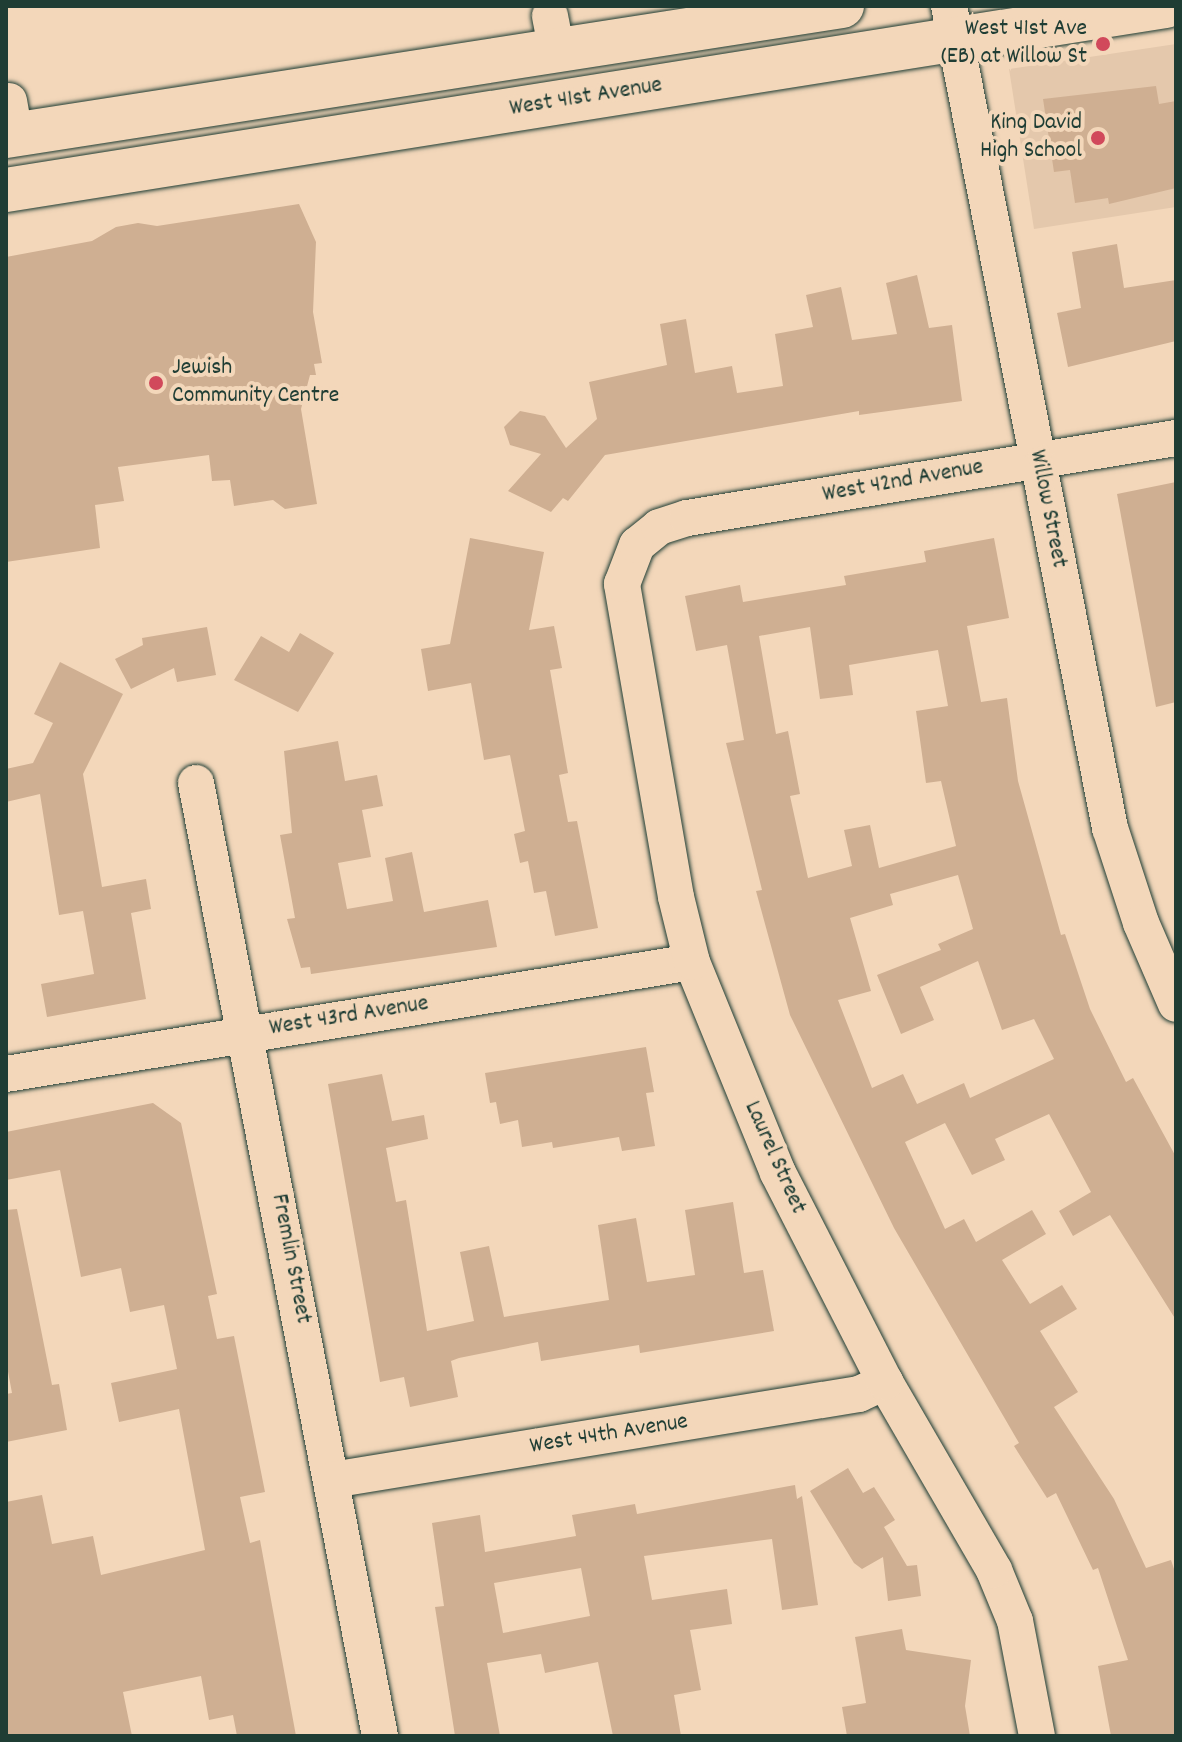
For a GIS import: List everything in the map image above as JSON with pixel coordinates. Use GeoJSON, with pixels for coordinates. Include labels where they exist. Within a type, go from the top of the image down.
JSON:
{"type":"FeatureCollection","features":[{"type":"Feature","properties":{"kind":"main road","name":"West 41st Avenue"},"geometry":{"type":"LineString","coordinates":[[10,124],[554,34],[842,6]]}},
{"type":"Feature","properties":{"kind":"main road","name":"West 41st Avenue"},"geometry":{"type":"LineString","coordinates":[[15,188],[565,101],[952,23],[1165,6]]}},
{"type":"Feature","properties":{"kind":"main road"},"geometry":{"type":"LineString","coordinates":[[554,34],[565,101]]}},
{"type":"Feature","properties":{"kind":"main road"},"geometry":{"type":"LineString","coordinates":[[10,124],[15,188]]}},
{"type":"Feature","properties":{"kind":"street","name":"Willow Street"},"geometry":{"type":"LineString","coordinates":[[952,23],[1110,828],[1141,923],[1176,1004]]}},
{"type":"Feature","properties":{"kind":"street","name":"West 42nd Avenue"},"geometry":{"type":"LineString","coordinates":[[637,545],[659,527],[687,518],[1176,438]]}},
{"type":"Feature","properties":{"kind":"street","name":"Laurel Street"},"geometry":{"type":"LineString","coordinates":[[637,545],[626,566],[621,600],[692,962],[778,1173],[885,1382],[994,1570],[1015,1621],[1037,1736]]}},
{"type":"Feature","properties":{"kind":"street","name":"Fremlin Street"},"geometry":{"type":"LineString","coordinates":[[196,783],[380,1736]]}},
{"type":"Feature","properties":{"kind":"street","name":"West 43rd Avenue"},"geometry":{"type":"LineString","coordinates":[[6,1074],[692,962]]}},
{"type":"Feature","properties":{"kind":"street","name":"West 44th Avenue"},"geometry":{"type":"LineString","coordinates":[[332,1480],[859,1394],[885,1382]]}},
{"type":"Feature","properties":{"kind":"shaded area","name":"King David High School"},"geometry":{"type":"Polygon","coordinates":[[[1176,44],[1176,207],[1034,229],[1009,69],[1176,44]]]}},
{"type":"Feature","properties":{"kind":"building"},"geometry":{"type":"Polygon","coordinates":[[[1156,86],[1159,104],[1176,101],[1176,188],[1109,204],[1108,198],[1075,203],[1070,170],[1054,172],[1043,99],[1156,86]]]}},
{"type":"Feature","properties":{"kind":"building","name":"Jewish Community Centre"},"geometry":{"type":"Polygon","coordinates":[[[299,204],[316,242],[313,312],[322,363],[314,364],[316,375],[310,375],[301,409],[317,504],[285,509],[273,500],[234,506],[230,480],[212,481],[209,455],[118,467],[124,501],[95,505],[100,548],[6,562],[6,257],[92,241],[116,227],[138,223],[157,226],[299,204]]]}},
{"type":"Feature","properties":{"kind":"building"},"geometry":{"type":"Polygon","coordinates":[[[1117,244],[1124,288],[1176,280],[1176,341],[1068,367],[1057,313],[1081,308],[1072,252],[1117,244]]]}},
{"type":"Feature","properties":{"kind":"building"},"geometry":{"type":"Polygon","coordinates":[[[917,275],[929,328],[952,325],[962,401],[859,415],[859,411],[605,455],[568,501],[563,498],[551,512],[508,491],[541,454],[510,445],[504,427],[520,411],[545,416],[566,448],[597,419],[589,382],[667,365],[660,324],[686,319],[695,373],[732,366],[737,393],[783,386],[775,334],[813,327],[806,295],[841,287],[852,340],[897,334],[886,283],[917,275]]]}},
{"type":"Feature","properties":{"kind":"building"},"geometry":{"type":"Polygon","coordinates":[[[1176,482],[1176,702],[1156,707],[1117,494],[1176,482]]]}},
{"type":"Feature","properties":{"kind":"building"},"geometry":{"type":"Polygon","coordinates":[[[470,538],[544,552],[529,630],[554,626],[562,668],[550,670],[568,773],[559,775],[568,822],[577,821],[598,928],[555,936],[546,891],[534,893],[528,861],[520,863],[514,834],[525,831],[510,755],[484,760],[471,683],[428,691],[421,649],[450,644],[470,538]]]}},
{"type":"Feature","properties":{"kind":"building"},"geometry":{"type":"Polygon","coordinates":[[[994,538],[1009,618],[967,626],[981,702],[1007,698],[1018,781],[1061,935],[1065,934],[1090,1009],[1126,1082],[1133,1078],[1176,1157],[1176,1320],[1110,1215],[1073,1236],[1059,1211],[1091,1192],[1049,1114],[995,1139],[1005,1160],[972,1175],[945,1123],[905,1142],[945,1229],[964,1219],[976,1242],[1032,1210],[1046,1234],[1002,1260],[1030,1304],[1062,1285],[1077,1309],[1040,1331],[1078,1392],[1054,1407],[1114,1499],[1146,1568],[1171,1560],[1176,1575],[1176,1736],[1111,1736],[1098,1666],[1128,1660],[1098,1568],[1093,1570],[1056,1493],[1047,1498],[1014,1446],[1019,1443],[894,1228],[790,1015],[756,891],[762,890],[726,743],[744,740],[727,645],[696,651],[685,596],[740,585],[743,602],[846,585],[844,576],[926,562],[924,551],[994,538]],[[810,627],[759,636],[776,734],[788,731],[800,794],[790,796],[808,878],[852,866],[844,830],[870,825],[879,868],[956,846],[941,781],[926,783],[916,711],[948,706],[938,650],[849,665],[853,695],[820,699],[810,627]],[[958,875],[890,894],[893,905],[850,918],[871,991],[838,1000],[872,1088],[903,1074],[917,1104],[964,1083],[970,1098],[1054,1059],[1034,1019],[1002,1030],[978,961],[920,987],[934,1020],[901,1034],[877,975],[941,950],[938,944],[973,929],[958,875]]]}},
{"type":"Feature","properties":{"kind":"building"},"geometry":{"type":"Polygon","coordinates":[[[207,627],[216,675],[177,682],[174,668],[131,689],[115,659],[143,645],[142,638],[207,627]]]}},
{"type":"Feature","properties":{"kind":"building"},"geometry":{"type":"Polygon","coordinates":[[[300,633],[334,653],[298,712],[234,680],[261,636],[289,652],[300,633]]]}},
{"type":"Feature","properties":{"kind":"building"},"geometry":{"type":"Polygon","coordinates":[[[60,662],[123,694],[83,774],[102,887],[146,879],[151,909],[131,913],[146,999],[47,1017],[41,984],[94,974],[83,911],[59,915],[40,794],[6,802],[6,769],[33,763],[53,723],[34,714],[60,662]]]}},
{"type":"Feature","properties":{"kind":"building"},"geometry":{"type":"Polygon","coordinates":[[[338,741],[345,781],[377,775],[383,806],[362,810],[371,857],[338,863],[347,909],[393,901],[385,858],[412,852],[424,912],[488,900],[497,947],[311,974],[310,967],[301,968],[287,919],[295,918],[280,835],[292,833],[284,751],[338,741]]]}},
{"type":"Feature","properties":{"kind":"building"},"geometry":{"type":"Polygon","coordinates":[[[646,1047],[654,1092],[646,1093],[655,1146],[622,1151],[619,1137],[553,1148],[552,1142],[522,1147],[518,1120],[500,1124],[496,1102],[490,1103],[485,1073],[646,1047]]]}},
{"type":"Feature","properties":{"kind":"building"},"geometry":{"type":"Polygon","coordinates":[[[382,1074],[392,1121],[424,1115],[428,1139],[386,1148],[396,1202],[406,1200],[427,1331],[474,1321],[460,1252],[489,1246],[504,1317],[609,1300],[598,1225],[636,1218],[647,1282],[695,1275],[685,1210],[733,1202],[744,1273],[763,1270],[774,1331],[640,1353],[639,1345],[541,1361],[538,1342],[459,1358],[451,1361],[458,1397],[410,1407],[404,1377],[380,1382],[328,1084],[382,1074]]]}},
{"type":"Feature","properties":{"kind":"building"},"geometry":{"type":"Polygon","coordinates":[[[153,1103],[181,1123],[217,1294],[208,1296],[217,1339],[234,1336],[265,1492],[240,1497],[250,1543],[260,1540],[296,1736],[237,1736],[233,1715],[209,1720],[201,1676],[123,1692],[132,1736],[6,1736],[6,1502],[42,1495],[52,1544],[93,1536],[101,1575],[205,1550],[179,1409],[119,1422],[111,1383],[177,1369],[164,1305],[130,1312],[121,1268],[81,1277],[60,1170],[6,1180],[6,1132],[153,1103]]]}},
{"type":"Feature","properties":{"kind":"building"},"geometry":{"type":"Polygon","coordinates":[[[17,1209],[52,1385],[59,1384],[67,1430],[6,1442],[6,1394],[12,1393],[6,1361],[6,1210],[17,1209]]]}},
{"type":"Feature","properties":{"kind":"building"},"geometry":{"type":"Polygon","coordinates":[[[848,1468],[863,1493],[874,1487],[895,1520],[884,1527],[907,1566],[917,1565],[921,1596],[888,1601],[883,1557],[862,1569],[854,1563],[810,1491],[848,1468]]]}},
{"type":"Feature","properties":{"kind":"building"},"geometry":{"type":"Polygon","coordinates":[[[795,1485],[797,1499],[802,1496],[818,1605],[782,1610],[772,1539],[644,1556],[652,1600],[727,1589],[732,1624],[690,1630],[701,1690],[674,1695],[681,1736],[613,1736],[598,1662],[545,1673],[541,1654],[487,1663],[500,1736],[455,1736],[435,1607],[444,1606],[432,1523],[480,1515],[485,1552],[576,1536],[572,1515],[635,1504],[637,1514],[795,1485]],[[581,1568],[494,1583],[503,1633],[590,1616],[581,1568]]]}},
{"type":"Feature","properties":{"kind":"building"},"geometry":{"type":"Polygon","coordinates":[[[902,1629],[906,1650],[971,1660],[965,1706],[970,1736],[847,1736],[842,1707],[866,1703],[855,1637],[902,1629]]]}},
{"type":"Feature","properties":{"kind":"place","name":"West 41st Ave (EB) at Willow St"},"geometry":{"type":"Point","coordinates":[1103,44]}},
{"type":"Feature","properties":{"kind":"place","name":"King David High School"},"geometry":{"type":"Point","coordinates":[1098,138]}},
{"type":"Feature","properties":{"kind":"place","name":"Jewish Community Centre"},"geometry":{"type":"Point","coordinates":[156,383]}}]}
